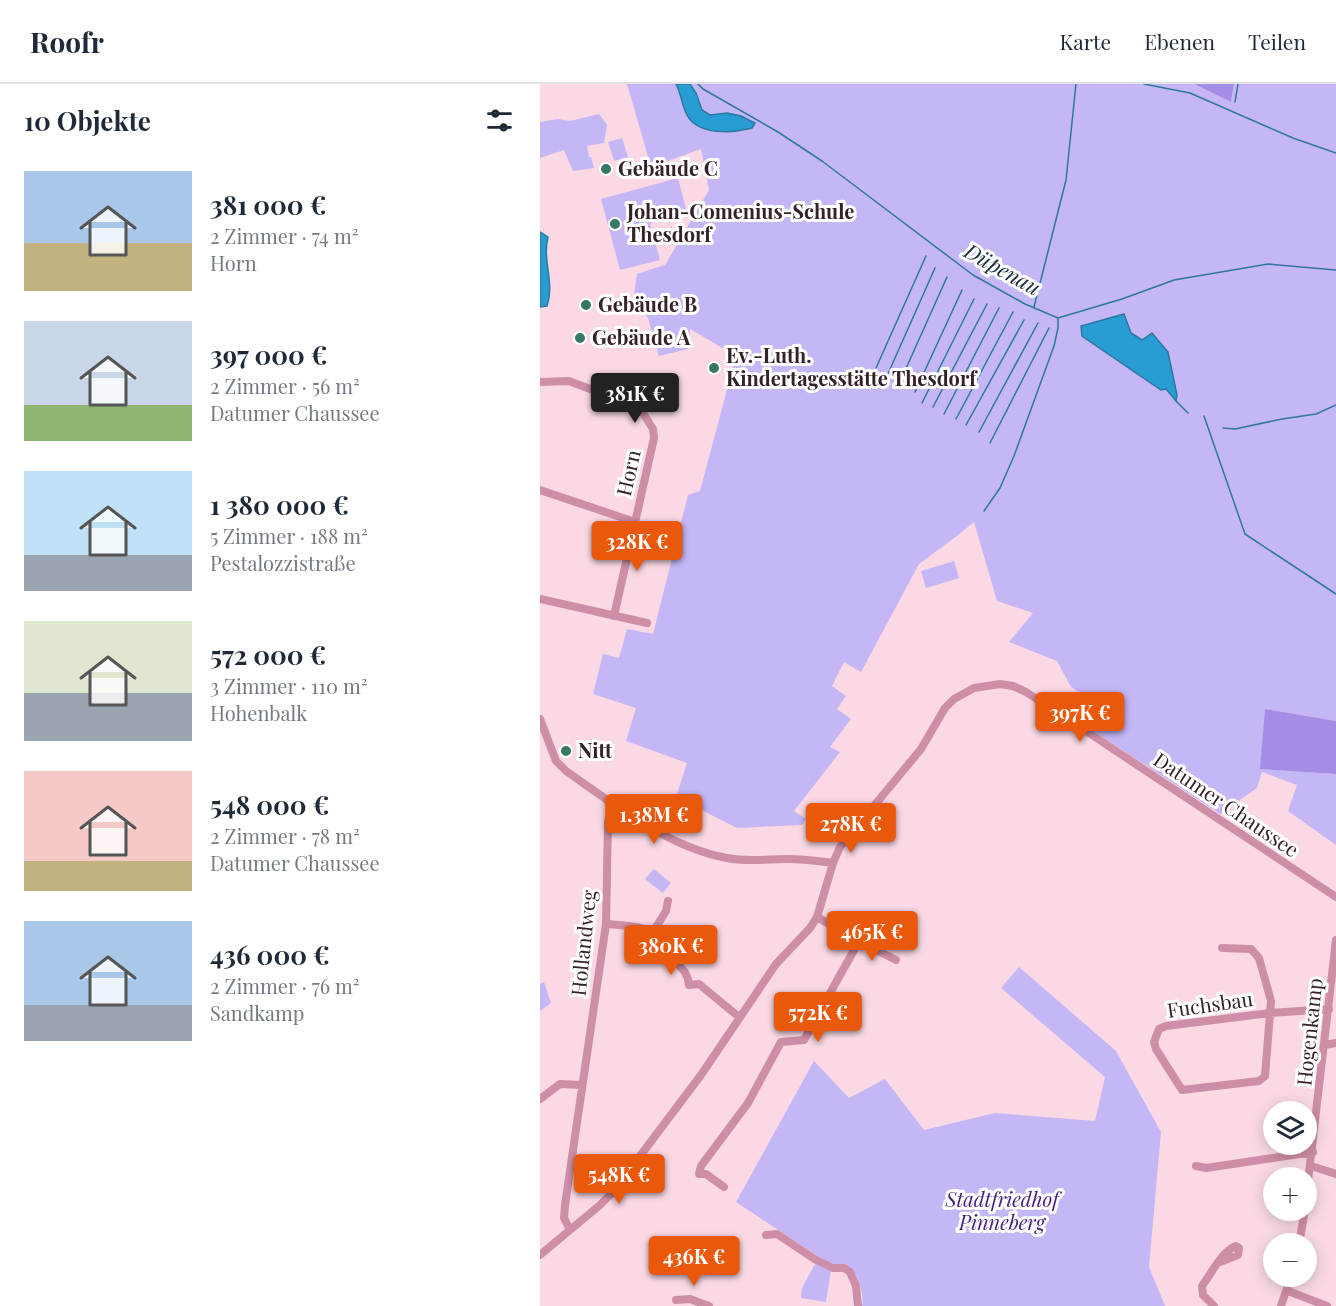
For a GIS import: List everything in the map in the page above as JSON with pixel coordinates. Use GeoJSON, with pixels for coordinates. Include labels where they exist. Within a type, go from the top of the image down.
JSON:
{"type":"FeatureCollection","features":[{"type":"Feature","properties":{"kind":"street","name":"Horn"},"geometry":{"type":"LineString","coordinates":[[540,382],[550,380],[580,384],[636,409],[650,421],[653,429],[654,438],[614,616]]}},
{"type":"Feature","properties":{"kind":"street"},"geometry":{"type":"LineString","coordinates":[[540,490],[635,522]]}},
{"type":"Feature","properties":{"kind":"street"},"geometry":{"type":"LineString","coordinates":[[540,599],[646,623]]}},
{"type":"Feature","properties":{"kind":"street","name":"Datumer Chaussee"},"geometry":{"type":"LineString","coordinates":[[540,1255],[600,1205],[619,1185],[701,1075],[776,964],[810,928],[817,917],[840,847],[921,749],[945,708],[954,699],[974,688],[1000,684],[1013,686],[1026,692],[1336,897]]}},
{"type":"Feature","properties":{"kind":"street"},"geometry":{"type":"LineString","coordinates":[[540,722],[556,761],[566,771],[667,838],[700,851],[742,860],[787,859],[833,863]]}},
{"type":"Feature","properties":{"kind":"street","name":"Hollandweg"},"geometry":{"type":"LineString","coordinates":[[570,1230],[564,1218],[565,1205],[606,924],[608,822],[610,814],[617,805]]}},
{"type":"Feature","properties":{"kind":"street"},"geometry":{"type":"LineString","coordinates":[[653,932],[663,918],[668,901]]}},
{"type":"Feature","properties":{"kind":"street"},"geometry":{"type":"LineString","coordinates":[[817,917],[896,960]]}},
{"type":"Feature","properties":{"kind":"street"},"geometry":{"type":"LineString","coordinates":[[606,924],[638,926],[653,932],[688,974],[689,985],[699,984],[739,1017]]}},
{"type":"Feature","properties":{"kind":"street"},"geometry":{"type":"LineString","coordinates":[[675,961],[692,941],[705,938]]}},
{"type":"Feature","properties":{"kind":"street","name":"Hogenkamp"},"geometry":{"type":"LineString","coordinates":[[1317,1116],[1336,940]]}},
{"type":"Feature","properties":{"kind":"street"},"geometry":{"type":"LineString","coordinates":[[724,1187],[706,1174],[699,1174],[701,1166],[748,1103],[781,1042],[804,1040],[859,941]]}},
{"type":"Feature","properties":{"kind":"street","name":"Fuchsbau"},"geometry":{"type":"LineString","coordinates":[[1222,948],[1245,948],[1256,952],[1271,1001],[1270,1013],[1265,1076],[1259,1081],[1182,1090],[1154,1042],[1159,1029],[1166,1026],[1270,1013],[1329,1009]]}},
{"type":"Feature","properties":{"kind":"street"},"geometry":{"type":"LineString","coordinates":[[1325,1045],[1336,1043]]}},
{"type":"Feature","properties":{"kind":"street"},"geometry":{"type":"LineString","coordinates":[[540,1100],[560,1084],[582,1085]]}},
{"type":"Feature","properties":{"kind":"street"},"geometry":{"type":"LineString","coordinates":[[1196,1166],[1206,1168],[1293,1155]]}},
{"type":"Feature","properties":{"kind":"street","name":"Hogenkamp"},"geometry":{"type":"LineString","coordinates":[[1311,1166],[1313,1155]]}},
{"type":"Feature","properties":{"kind":"street"},"geometry":{"type":"LineString","coordinates":[[1311,1166],[1336,1174]]}},
{"type":"Feature","properties":{"kind":"street"},"geometry":{"type":"LineString","coordinates":[[766,1235],[777,1234],[816,1260],[833,1268],[844,1268],[850,1272],[856,1286],[858,1306]]}},
{"type":"Feature","properties":{"kind":"street"},"geometry":{"type":"LineString","coordinates":[[1214,1306],[1203,1295],[1202,1286],[1220,1262]]}},
{"type":"Feature","properties":{"kind":"street"},"geometry":{"type":"LineString","coordinates":[[1281,1306],[1289,1287]]}},
{"type":"Feature","properties":{"kind":"street"},"geometry":{"type":"LineString","coordinates":[[1288,1291],[1327,1306]]}},
{"type":"Feature","properties":{"kind":"street"},"geometry":{"type":"LineString","coordinates":[[676,1300],[690,1299],[709,1306]]}},
{"type":"Feature","properties":{"kind":"green space"},"geometry":{"type":"Polygon","coordinates":[[[627,84],[1194,84],[1231,102],[1234,84],[1336,84],[1336,721],[1265,709],[1261,769],[1336,774],[1336,845],[1288,811],[1297,785],[1262,772],[1257,788],[1220,814],[1075,719],[1088,698],[1071,687],[1057,661],[1009,642],[1033,613],[997,601],[974,522],[919,564],[861,672],[844,662],[832,686],[846,696],[837,709],[851,719],[830,747],[840,752],[794,811],[806,819],[802,825],[737,828],[676,797],[687,763],[626,741],[636,708],[593,694],[603,654],[619,658],[627,629],[653,634],[688,495],[700,491],[736,356],[690,329],[688,349],[659,356],[648,318],[640,308],[634,294],[637,274],[665,265],[709,190],[701,149],[651,167],[627,84]]]}},
{"type":"Feature","properties":{"kind":"green space"},"geometry":{"type":"Polygon","coordinates":[[[599,114],[607,125],[604,143],[587,146],[594,168],[573,171],[564,150],[540,158],[540,122],[558,119],[570,121],[599,114]]]}},
{"type":"Feature","properties":{"kind":"green space"},"geometry":{"type":"Polygon","coordinates":[[[622,138],[628,157],[614,161],[608,142],[622,138]]]}},
{"type":"Feature","properties":{"kind":"green space"},"geometry":{"type":"Polygon","coordinates":[[[678,178],[687,213],[650,223],[660,260],[620,270],[601,199],[678,178]]]}},
{"type":"Feature","properties":{"kind":"green space"},"geometry":{"type":"Polygon","coordinates":[[[954,561],[959,578],[926,588],[921,571],[954,561]]]}},
{"type":"Feature","properties":{"kind":"green space"},"geometry":{"type":"Polygon","coordinates":[[[654,869],[671,883],[663,893],[645,879],[654,869]]]}},
{"type":"Feature","properties":{"kind":"green space","name":"Stadtfriedhof Pinneberg"},"geometry":{"type":"Polygon","coordinates":[[[1019,967],[1116,1051],[1161,1132],[1149,1267],[1165,1306],[862,1306],[860,1287],[853,1270],[825,1261],[736,1202],[814,1061],[849,1098],[885,1079],[924,1130],[995,1113],[1095,1121],[1105,1077],[1001,988],[1019,967]]]}},
{"type":"Feature","properties":{"kind":"green space"},"geometry":{"type":"Polygon","coordinates":[[[544,982],[551,1003],[540,1011],[540,984],[544,982]]]}},
{"type":"Feature","properties":{"kind":"green space"},"geometry":{"type":"Polygon","coordinates":[[[815,1264],[831,1270],[826,1302],[801,1298],[802,1288],[815,1264]]]}},
{"type":"Feature","properties":{"kind":"shaded area"},"geometry":{"type":"Polygon","coordinates":[[[1194,84],[1234,84],[1231,102],[1194,84]]]}},
{"type":"Feature","properties":{"kind":"shaded area"},"geometry":{"type":"Polygon","coordinates":[[[1265,709],[1336,721],[1336,774],[1260,769],[1265,709]]]}},
{"type":"Feature","properties":{"kind":"water"},"geometry":{"type":"Polygon","coordinates":[[[676,84],[690,84],[702,110],[710,115],[727,113],[741,116],[755,123],[752,128],[726,132],[699,127],[687,115],[676,84]]]}},
{"type":"Feature","properties":{"kind":"water"},"geometry":{"type":"Polygon","coordinates":[[[540,232],[548,237],[546,255],[550,288],[547,306],[540,307],[540,232]]]}},
{"type":"Feature","properties":{"kind":"water"},"geometry":{"type":"Polygon","coordinates":[[[1124,314],[1131,333],[1142,340],[1152,333],[1168,352],[1177,395],[1176,401],[1166,389],[1161,390],[1082,336],[1081,326],[1124,314]]]}},
{"type":"Feature","properties":{"kind":"waterway","name":"Düpenau"},"geometry":{"type":"LineString","coordinates":[[698,84],[822,161],[973,275],[1025,304],[1058,318],[1122,299],[1174,280],[1268,264],[1336,270]]}},
{"type":"Feature","properties":{"kind":"waterway"},"geometry":{"type":"LineString","coordinates":[[1034,307],[1066,180],[1076,84]]}},
{"type":"Feature","properties":{"kind":"waterway"},"geometry":{"type":"LineString","coordinates":[[1144,84],[1190,93],[1293,138],[1336,153]]}},
{"type":"Feature","properties":{"kind":"waterway"},"geometry":{"type":"LineString","coordinates":[[1235,102],[1238,84]]}},
{"type":"Feature","properties":{"kind":"waterway"},"geometry":{"type":"LineString","coordinates":[[876,368],[926,256]]}},
{"type":"Feature","properties":{"kind":"waterway"},"geometry":{"type":"LineString","coordinates":[[887,376],[935,268]]}},
{"type":"Feature","properties":{"kind":"waterway"},"geometry":{"type":"LineString","coordinates":[[899,384],[947,277]]}},
{"type":"Feature","properties":{"kind":"waterway"},"geometry":{"type":"LineString","coordinates":[[915,392],[962,290]]}},
{"type":"Feature","properties":{"kind":"waterway"},"geometry":{"type":"LineString","coordinates":[[922,403],[974,299]]}},
{"type":"Feature","properties":{"kind":"waterway"},"geometry":{"type":"LineString","coordinates":[[933,407],[987,304]]}},
{"type":"Feature","properties":{"kind":"waterway"},"geometry":{"type":"LineString","coordinates":[[944,414],[999,308]]}},
{"type":"Feature","properties":{"kind":"waterway"},"geometry":{"type":"LineString","coordinates":[[956,419],[1013,312]]}},
{"type":"Feature","properties":{"kind":"waterway"},"geometry":{"type":"LineString","coordinates":[[984,511],[1000,488],[1014,456],[1054,346],[1058,318]]}},
{"type":"Feature","properties":{"kind":"waterway"},"geometry":{"type":"LineString","coordinates":[[966,425],[1024,320]]}},
{"type":"Feature","properties":{"kind":"waterway"},"geometry":{"type":"LineString","coordinates":[[979,432],[1038,323]]}},
{"type":"Feature","properties":{"kind":"waterway"},"geometry":{"type":"LineString","coordinates":[[990,443],[1049,328]]}},
{"type":"Feature","properties":{"kind":"waterway"},"geometry":{"type":"LineString","coordinates":[[1176,401],[1188,413]]}},
{"type":"Feature","properties":{"kind":"waterway"},"geometry":{"type":"LineString","coordinates":[[1223,428],[1235,429],[1316,414],[1336,405]]}},
{"type":"Feature","properties":{"kind":"waterway"},"geometry":{"type":"LineString","coordinates":[[1204,416],[1245,534],[1336,594]]}},
{"type":"Feature","properties":{"kind":"place","name":"Gebäude C"},"geometry":{"type":"Point","coordinates":[606,169]}},
{"type":"Feature","properties":{"kind":"place","name":"Johan-Comenius-Schule Thesdorf"},"geometry":{"type":"Point","coordinates":[615,224]}},
{"type":"Feature","properties":{"kind":"place","name":"Gebäude B"},"geometry":{"type":"Point","coordinates":[586,305]}},
{"type":"Feature","properties":{"kind":"place","name":"Gebäude A"},"geometry":{"type":"Point","coordinates":[580,338]}},
{"type":"Feature","properties":{"kind":"place","name":"Ev.-Luth. Kindertagesstätte Thesdorf"},"geometry":{"type":"Point","coordinates":[714,368]}},
{"type":"Feature","properties":{"kind":"place","name":"Nitt"},"geometry":{"type":"Point","coordinates":[566,751]}}]}
